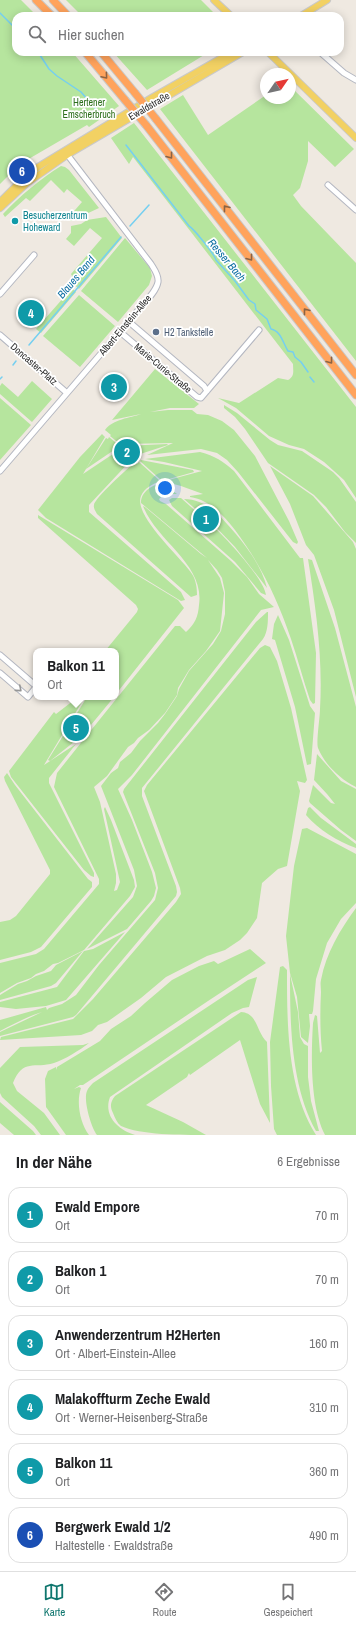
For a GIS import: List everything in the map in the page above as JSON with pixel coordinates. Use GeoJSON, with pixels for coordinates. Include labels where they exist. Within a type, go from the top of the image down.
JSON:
{"type":"FeatureCollection","features":[{"type":"Feature","properties":{"kind":"highway"},"geometry":{"type":"LineString","coordinates":[[36,0],[48,12]]}},
{"type":"Feature","properties":{"kind":"highway"},"geometry":{"type":"LineString","coordinates":[[53,0],[64,12]]}},
{"type":"Feature","properties":{"kind":"highway"},"geometry":{"type":"LineString","coordinates":[[88,56],[146,125],[356,394]]}},
{"type":"Feature","properties":{"kind":"highway"},"geometry":{"type":"LineString","coordinates":[[104,56],[156,119],[356,375]]}},
{"type":"Feature","properties":{"kind":"main road"},"geometry":{"type":"LineString","coordinates":[[214,0],[227,12]]}},
{"type":"Feature","properties":{"kind":"main road"},"geometry":{"type":"LineString","coordinates":[[308,12],[327,0]]}},
{"type":"Feature","properties":{"kind":"main road","name":"Ewaldstraße"},"geometry":{"type":"LineString","coordinates":[[0,208],[27,183],[66,153],[154,97],[225,56]]}},
{"type":"Feature","properties":{"kind":"main road","name":"Ewaldstraße"},"geometry":{"type":"LineString","coordinates":[[0,202],[25,177],[38,167],[66,153],[236,56]]}},
{"type":"Feature","properties":{"kind":"main road"},"geometry":{"type":"LineString","coordinates":[[272,56],[356,138]]}},
{"type":"Feature","properties":{"kind":"street"},"geometry":{"type":"LineString","coordinates":[[324,56],[356,80]]}},
{"type":"Feature","properties":{"kind":"street","name":"Albert-Einstein-Allee"},"geometry":{"type":"LineString","coordinates":[[0,471],[154,290],[158,282],[156,272],[151,264],[66,153]]}},
{"type":"Feature","properties":{"kind":"street"},"geometry":{"type":"LineString","coordinates":[[328,185],[356,210]]}},
{"type":"Feature","properties":{"kind":"street"},"geometry":{"type":"LineString","coordinates":[[0,294],[34,255]]}},
{"type":"Feature","properties":{"kind":"street","name":"Marie-Curie-Straße"},"geometry":{"type":"LineString","coordinates":[[128,321],[207,390]]}},
{"type":"Feature","properties":{"kind":"street","name":"Marie-Curie-Straße"},"geometry":{"type":"LineString","coordinates":[[119,331],[197,397],[201,398],[259,330]]}},
{"type":"Feature","properties":{"kind":"street","name":"Doncaster-Platz"},"geometry":{"type":"LineString","coordinates":[[0,335],[67,392]]}},
{"type":"Feature","properties":{"kind":"street"},"geometry":{"type":"LineString","coordinates":[[0,655],[33,684]]}},
{"type":"Feature","properties":{"kind":"street"},"geometry":{"type":"LineString","coordinates":[[0,673],[28,697],[33,691]]}},
{"type":"Feature","properties":{"kind":"green space","name":"Hertener Emscherbruch"},"geometry":{"type":"Polygon","coordinates":[[[0,0],[21,0],[33,12],[12,12],[12,56],[75,56],[119,106],[89,127],[87,125],[20,164],[0,184],[0,0]]]}},
{"type":"Feature","properties":{"kind":"green space"},"geometry":{"type":"Polygon","coordinates":[[[66,0],[201,0],[213,12],[78,12],[66,0]]]}},
{"type":"Feature","properties":{"kind":"green space"},"geometry":{"type":"Polygon","coordinates":[[[117,56],[202,56],[147,90],[117,56]]]}},
{"type":"Feature","properties":{"kind":"green space"},"geometry":{"type":"Polygon","coordinates":[[[296,92],[354,149],[335,167],[308,141],[308,161],[300,188],[293,195],[301,206],[356,263],[356,361],[160,109],[183,95],[208,135],[260,99],[260,104],[296,104],[296,92]]]}},
{"type":"Feature","properties":{"kind":"green space"},"geometry":{"type":"Polygon","coordinates":[[[134,123],[356,407],[356,498],[344,480],[324,462],[304,449],[289,445],[269,436],[236,408],[218,398],[239,403],[278,378],[288,380],[292,377],[293,364],[133,157],[129,164],[111,138],[134,123]]]}},
{"type":"Feature","properties":{"kind":"green space"},"geometry":{"type":"Polygon","coordinates":[[[61,166],[69,170],[99,208],[71,221],[68,218],[82,202],[67,189],[64,193],[51,180],[30,201],[26,198],[5,217],[3,214],[23,194],[45,176],[61,166]]]}},
{"type":"Feature","properties":{"kind":"green space"},"geometry":{"type":"Polygon","coordinates":[[[106,217],[122,238],[79,289],[70,281],[73,278],[71,274],[102,238],[90,228],[74,246],[66,239],[71,233],[71,226],[81,224],[87,220],[106,217]]]}},
{"type":"Feature","properties":{"kind":"green space"},"geometry":{"type":"Polygon","coordinates":[[[125,238],[150,268],[152,276],[149,285],[118,322],[81,291],[125,238]]]}},
{"type":"Feature","properties":{"kind":"green space"},"geometry":{"type":"Polygon","coordinates":[[[72,288],[76,292],[41,333],[36,329],[72,288]]]}},
{"type":"Feature","properties":{"kind":"green space"},"geometry":{"type":"Polygon","coordinates":[[[79,295],[115,326],[80,367],[43,336],[79,295]]]}},
{"type":"Feature","properties":{"kind":"green space"},"geometry":{"type":"Polygon","coordinates":[[[155,369],[199,404],[194,408],[170,408],[150,412],[192,410],[197,414],[208,415],[222,421],[234,430],[255,456],[289,521],[298,542],[297,544],[293,542],[238,472],[227,460],[217,453],[201,449],[147,455],[173,443],[121,445],[105,430],[112,423],[141,414],[112,420],[155,369]]]}},
{"type":"Feature","properties":{"kind":"green space"},"geometry":{"type":"Polygon","coordinates":[[[32,381],[52,399],[32,422],[0,394],[0,386],[2,383],[18,397],[32,381]]]}},
{"type":"Feature","properties":{"kind":"green space"},"geometry":{"type":"Polygon","coordinates":[[[0,398],[31,425],[0,460],[0,398]]]}},
{"type":"Feature","properties":{"kind":"green space"},"geometry":{"type":"Polygon","coordinates":[[[224,405],[237,413],[270,440],[278,445],[302,451],[333,472],[339,478],[356,502],[356,543],[314,495],[268,463],[245,429],[235,417],[224,408],[224,405]]]}},
{"type":"Feature","properties":{"kind":"green space"},"geometry":{"type":"Polygon","coordinates":[[[102,434],[105,437],[83,474],[122,448],[133,458],[89,505],[89,512],[181,592],[185,600],[181,601],[46,518],[38,510],[80,457],[102,434]]]}},
{"type":"Feature","properties":{"kind":"green space"},"geometry":{"type":"Polygon","coordinates":[[[109,437],[120,446],[86,469],[106,438],[108,439],[109,437]]]}},
{"type":"Feature","properties":{"kind":"green space"},"geometry":{"type":"Polygon","coordinates":[[[168,445],[134,456],[123,447],[124,446],[168,445]]]}},
{"type":"Feature","properties":{"kind":"green space"},"geometry":{"type":"Polygon","coordinates":[[[200,452],[218,459],[234,471],[300,558],[303,558],[316,653],[315,703],[313,704],[310,700],[286,624],[268,582],[252,555],[230,524],[216,509],[204,501],[190,497],[203,494],[166,482],[202,471],[145,459],[200,452]]]}},
{"type":"Feature","properties":{"kind":"green space"},"geometry":{"type":"Polygon","coordinates":[[[140,461],[193,470],[194,472],[162,481],[140,461]]]}},
{"type":"Feature","properties":{"kind":"green space"},"geometry":{"type":"Polygon","coordinates":[[[135,462],[137,464],[139,462],[160,481],[144,491],[141,496],[140,504],[151,525],[192,574],[196,584],[197,595],[191,597],[97,514],[95,510],[94,505],[99,497],[135,462]]]}},
{"type":"Feature","properties":{"kind":"green space"},"geometry":{"type":"Polygon","coordinates":[[[270,466],[313,496],[353,542],[356,549],[356,697],[334,610],[314,555],[306,545],[290,504],[270,466]]]}},
{"type":"Feature","properties":{"kind":"green space"},"geometry":{"type":"Polygon","coordinates":[[[162,483],[177,494],[165,494],[159,499],[231,561],[247,577],[259,594],[274,607],[261,610],[132,775],[118,789],[132,820],[152,872],[156,888],[151,901],[127,929],[87,949],[133,897],[137,886],[134,870],[101,786],[111,773],[118,768],[120,762],[131,753],[165,714],[177,696],[179,689],[189,671],[213,644],[221,631],[225,614],[225,592],[222,578],[208,560],[220,578],[224,593],[220,631],[206,651],[189,670],[178,688],[177,695],[165,713],[149,730],[128,747],[107,776],[94,787],[100,802],[116,874],[114,891],[117,890],[120,882],[104,809],[105,807],[134,880],[135,887],[130,896],[84,950],[53,964],[44,971],[17,983],[0,993],[0,963],[36,954],[44,949],[99,884],[99,879],[54,787],[57,773],[84,739],[85,740],[89,736],[88,734],[115,700],[119,700],[119,696],[175,626],[180,626],[186,632],[192,626],[197,617],[199,590],[195,577],[188,565],[158,531],[143,506],[207,558],[141,503],[145,492],[155,485],[162,483]]]}},
{"type":"Feature","properties":{"kind":"green space"},"geometry":{"type":"Polygon","coordinates":[[[172,498],[181,498],[200,515],[200,520],[206,525],[209,522],[224,536],[251,568],[264,588],[266,595],[261,593],[235,562],[172,506],[169,500],[172,498]]]}},
{"type":"Feature","properties":{"kind":"green space"},"geometry":{"type":"Polygon","coordinates":[[[184,499],[199,502],[213,510],[208,512],[208,516],[206,514],[201,514],[184,499]]]}},
{"type":"Feature","properties":{"kind":"green space"},"geometry":{"type":"Polygon","coordinates":[[[215,511],[231,528],[253,556],[264,577],[267,588],[235,547],[210,521],[211,519],[209,517],[213,516],[215,511]]]}},
{"type":"Feature","properties":{"kind":"green space"},"geometry":{"type":"Polygon","coordinates":[[[38,515],[178,600],[184,608],[119,690],[119,648],[107,648],[138,609],[136,605],[38,518],[38,515]]]}},
{"type":"Feature","properties":{"kind":"green space"},"geometry":{"type":"Polygon","coordinates":[[[308,559],[312,560],[335,628],[356,707],[356,787],[344,780],[329,766],[318,748],[317,741],[321,690],[320,652],[308,559]]]}},
{"type":"Feature","properties":{"kind":"green space"},"geometry":{"type":"Polygon","coordinates":[[[267,612],[266,633],[263,639],[142,788],[142,796],[176,886],[176,896],[76,1015],[0,1036],[0,1032],[42,1012],[0,1031],[0,1020],[46,1007],[47,1010],[62,1004],[76,995],[99,965],[155,900],[158,888],[155,873],[123,792],[124,789],[256,622],[267,612]]]}},
{"type":"Feature","properties":{"kind":"green space"},"geometry":{"type":"Polygon","coordinates":[[[278,615],[289,640],[310,706],[315,713],[311,764],[307,765],[295,707],[275,640],[272,639],[274,624],[278,615]]]}},
{"type":"Feature","properties":{"kind":"green space"},"geometry":{"type":"Polygon","coordinates":[[[265,645],[270,647],[277,661],[291,708],[307,780],[305,783],[297,781],[300,791],[287,866],[278,869],[262,883],[257,918],[247,933],[240,940],[225,950],[207,956],[166,977],[141,998],[107,1022],[98,1025],[92,1031],[81,1035],[0,1040],[1,1037],[73,1019],[93,999],[176,902],[181,894],[180,888],[144,791],[147,785],[260,648],[265,645]]]}},
{"type":"Feature","properties":{"kind":"green space"},"geometry":{"type":"Polygon","coordinates":[[[74,700],[83,700],[44,765],[76,744],[49,778],[49,783],[94,873],[94,877],[84,870],[11,777],[9,771],[54,712],[56,714],[74,700]]]}},
{"type":"Feature","properties":{"kind":"green space"},"geometry":{"type":"Polygon","coordinates":[[[85,700],[112,700],[86,731],[82,731],[79,734],[81,736],[79,738],[50,761],[48,760],[85,700]]]}},
{"type":"Feature","properties":{"kind":"green space"},"geometry":{"type":"Polygon","coordinates":[[[317,754],[341,781],[356,789],[356,841],[341,830],[309,801],[313,785],[331,803],[335,804],[314,780],[317,754]]]}},
{"type":"Feature","properties":{"kind":"green space"},"geometry":{"type":"Polygon","coordinates":[[[7,773],[88,879],[92,882],[92,887],[41,947],[31,952],[0,960],[0,922],[10,920],[16,916],[50,874],[50,870],[5,781],[4,777],[7,773]]]}},
{"type":"Feature","properties":{"kind":"green space"},"geometry":{"type":"Polygon","coordinates":[[[310,807],[321,818],[356,844],[356,848],[342,842],[317,826],[306,815],[308,808],[310,807]]]}},
{"type":"Feature","properties":{"kind":"green space"},"geometry":{"type":"Polygon","coordinates":[[[307,828],[356,854],[356,903],[341,919],[327,943],[316,979],[313,1011],[312,1014],[309,1014],[310,1026],[308,1043],[301,1037],[297,997],[290,973],[286,936],[294,866],[302,829],[307,828]]]}},
{"type":"Feature","properties":{"kind":"green space"},"geometry":{"type":"Polygon","coordinates":[[[356,908],[356,1135],[325,1135],[320,1123],[314,1096],[312,1065],[313,1023],[315,1015],[317,1016],[320,1053],[322,1051],[320,1022],[321,983],[323,970],[334,942],[356,908]]]}},
{"type":"Feature","properties":{"kind":"green space"},"geometry":{"type":"Polygon","coordinates":[[[125,932],[66,1000],[46,1006],[16,1009],[0,1007],[0,1002],[57,987],[84,951],[93,949],[125,932]]]}},
{"type":"Feature","properties":{"kind":"green space"},"geometry":{"type":"Polygon","coordinates":[[[250,949],[266,963],[83,1085],[80,1085],[74,1089],[79,1087],[81,1088],[79,1106],[81,1119],[89,1135],[66,1135],[46,1107],[45,1079],[48,1071],[56,1067],[56,1070],[57,1067],[100,1041],[111,1029],[131,1016],[172,980],[199,966],[214,961],[218,964],[250,949]]]}},
{"type":"Feature","properties":{"kind":"green space"},"geometry":{"type":"Polygon","coordinates":[[[83,951],[56,983],[51,986],[0,1000],[0,995],[18,984],[51,971],[56,965],[83,951]]]}},
{"type":"Feature","properties":{"kind":"green space"},"geometry":{"type":"Polygon","coordinates":[[[283,966],[287,970],[287,1012],[294,1077],[306,1117],[316,1135],[277,1135],[274,1129],[270,1042],[280,967],[283,966]]]}},
{"type":"Feature","properties":{"kind":"green space"},"geometry":{"type":"Polygon","coordinates":[[[290,974],[298,1012],[300,1037],[304,1044],[308,1046],[308,1077],[311,1101],[319,1131],[316,1131],[308,1113],[301,1095],[297,1075],[292,1034],[290,974]]]}},
{"type":"Feature","properties":{"kind":"green space"},"geometry":{"type":"Polygon","coordinates":[[[257,977],[249,1007],[232,1013],[110,1097],[108,1104],[110,1116],[123,1130],[135,1135],[97,1135],[90,1120],[86,1101],[87,1091],[93,1083],[248,980],[257,977]]]}},
{"type":"Feature","properties":{"kind":"green space"},"geometry":{"type":"Polygon","coordinates":[[[241,1012],[247,1013],[254,1019],[263,1038],[267,1042],[270,1123],[260,1104],[240,1040],[190,1075],[189,1073],[187,1077],[146,1105],[183,1122],[206,1135],[150,1133],[129,1129],[121,1126],[117,1122],[111,1107],[111,1102],[115,1096],[241,1012]]]}},
{"type":"Feature","properties":{"kind":"green space"},"geometry":{"type":"Polygon","coordinates":[[[89,1043],[58,1062],[47,1065],[25,1067],[17,1075],[13,1083],[17,1091],[44,1113],[60,1135],[41,1135],[34,1126],[2,1097],[0,1093],[0,1068],[20,1047],[83,1045],[89,1043]]]}},
{"type":"Feature","properties":{"kind":"green space"},"geometry":{"type":"Polygon","coordinates":[[[0,1102],[36,1135],[14,1135],[0,1123],[0,1102]]]}},
{"type":"Feature","properties":{"kind":"waterway","name":"Resser Bach"},"geometry":{"type":"LineString","coordinates":[[0,13],[12,25]]}},
{"type":"Feature","properties":{"kind":"waterway","name":"Resser Bach"},"geometry":{"type":"LineString","coordinates":[[41,56],[49,69],[81,92],[101,115]]}},
{"type":"Feature","properties":{"kind":"waterway","name":"Resser Bach"},"geometry":{"type":"LineString","coordinates":[[126,145],[189,226],[204,242],[216,260],[235,281],[249,300],[255,304],[256,310],[267,319],[271,329],[277,332],[288,351],[293,352],[295,357],[301,362],[308,372]]}},
{"type":"Feature","properties":{"kind":"waterway","name":"Blaues Band"},"geometry":{"type":"LineString","coordinates":[[130,226],[149,205]]}},
{"type":"Feature","properties":{"kind":"waterway","name":"Blaues Band"},"geometry":{"type":"LineString","coordinates":[[29,345],[121,237]]}},
{"type":"Feature","properties":{"kind":"waterway","name":"Blaues Band"},"geometry":{"type":"LineString","coordinates":[[13,365],[16,361]]}},
{"type":"Feature","properties":{"kind":"waterway","name":"Resser Bach"},"geometry":{"type":"LineString","coordinates":[[310,377],[314,382]]}},
{"type":"Feature","properties":{"kind":"place","name":"Bergwerk Ewald 1/2"},"geometry":{"type":"Point","coordinates":[22,171]}},
{"type":"Feature","properties":{"kind":"place","name":"Besucherzentrum Hoheward"},"geometry":{"type":"Point","coordinates":[15,221]}},
{"type":"Feature","properties":{"kind":"place","name":"Malakoffturm Zeche Ewald"},"geometry":{"type":"Point","coordinates":[31,313]}},
{"type":"Feature","properties":{"kind":"place","name":"H2 Tankstelle"},"geometry":{"type":"Point","coordinates":[156,332]}},
{"type":"Feature","properties":{"kind":"place","name":"Anwenderzentrum H2Herten"},"geometry":{"type":"Point","coordinates":[114,387]}},
{"type":"Feature","properties":{"kind":"place","name":"Balkon 1"},"geometry":{"type":"Point","coordinates":[127,452]}},
{"type":"Feature","properties":{"kind":"place","name":"Ewald Empore"},"geometry":{"type":"Point","coordinates":[206,519]}},
{"type":"Feature","properties":{"kind":"place","name":"Balkon 11"},"geometry":{"type":"Point","coordinates":[76,728]}}]}
